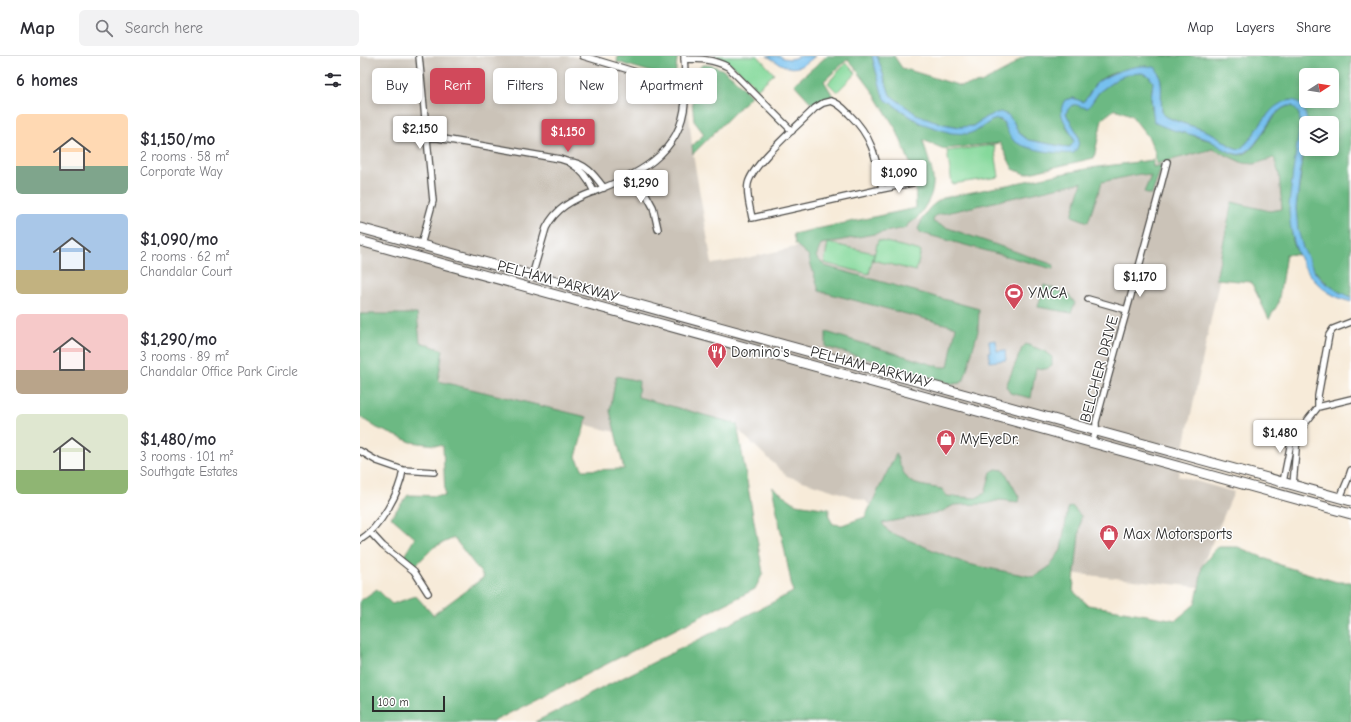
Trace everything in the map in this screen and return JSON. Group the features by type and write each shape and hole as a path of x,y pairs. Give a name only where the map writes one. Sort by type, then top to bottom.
{"main road":[{"name":"PELHAM PARKWAY","path":"360,228 1351,501"},
{"name":"PELHAM PARKWAY","path":"360,241 1351,514"},
{"path":"408,254 417,244"},
{"path":"529,287 532,276"},
{"path":"559,296 562,284"},
{"path":"678,328 681,317"},
{"path":"742,346 746,334"},
{"path":"812,366 815,354"},
{"path":"967,395 967,408"},
{"path":"1065,435 1069,424"},
{"path":"1130,453 1134,441"},
{"path":"1165,463 1168,450"},
{"path":"1290,496 1293,485"}],"street":[{"path":"417,244 433,201 419,56"},
{"path":"583,56 626,69"},
{"path":"685,68 684,58 706,59 728,67 792,131"},
{"path":"882,189 875,156 868,138 857,122 838,104 831,101 819,105 764,158 751,176 748,184 752,218 912,183"},
{"path":"532,276 546,228 560,208 569,202 635,174 647,167 659,157 672,141 680,125 685,104"},
{"path":"428,138 438,138 576,162 586,167 604,188"},
{"path":"569,162 589,181 594,192"},
{"name":"BELCHER DRIVE","path":"1092,443 1114,352 1127,310 1167,162"},
{"path":"635,174 652,207 658,229"},
{"path":"1088,299 1127,310"},
{"path":"1293,485 1297,438 1298,434 1318,407 1318,396 1329,335 1333,329 1351,322"},
{"path":"1318,407 1351,399"},
{"path":"1283,482 1291,442 1297,438"},
{"path":"360,451 377,461 403,470 434,472"},
{"path":"360,540 370,532 381,518 398,490 403,470"},
{"path":"1340,498 1351,470"},
{"path":"370,532 383,546 414,571 428,593"}],"shaded area":[{"path":"360,56 572,56 616,68 565,68 565,104 618,104 618,69 626,71 626,104 688,104 693,154 712,264 738,260 917,220 932,213 1167,162 1223,144 1300,169 1291,220 1235,205 1178,476 1234,492 1202,566 1199,587 1059,572 1034,577 967,564 889,532 866,501 787,476 736,428 629,401 615,432 439,388 441,352 360,320"}],"green space":[{"path":"618,56 679,56 677,59 676,68 637,68 617,62"},
{"path":"714,56 758,56 774,74 757,89 738,70 727,62"},
{"path":"827,56 872,56 882,93 886,100 920,123 978,130 991,121 997,119 1005,125 1012,139 1074,153 1077,133 1070,123 1066,113 1069,107 1075,104 1084,107 1093,101 1099,92 1118,78 1130,74 1142,73 1149,76 1153,82 1151,98 1152,110 1191,134 1211,141 1228,151 1239,155 1246,153 1253,147 1278,112 1285,107 1293,106 1299,116 1291,225 1293,241 1298,255 1286,254 1278,304 1269,319 1251,282 1216,279 1232,202 1270,211 1282,209 1279,174 1274,158 1254,164 1243,163 1213,149 1156,164 1155,152 1149,138 1131,115 1115,109 1102,119 1094,158 1025,174 1013,169 1000,143 944,149 923,140 931,167 933,182 929,199 918,217 909,223 906,228 821,244 816,257 825,266 979,309 978,331 964,380 960,383 953,384 826,347 826,332 940,367 948,367 956,327 819,291 808,255 795,244 793,234 916,208 915,175 896,129 871,89 848,59 824,81 833,96 824,99 814,106 794,84"},
{"path":"877,56 894,56 902,68 961,86 981,83 1008,69 1021,58 1028,56 1242,56 1242,58 1244,56 1351,56 1351,297 1329,285 1320,277 1306,257 1301,245 1296,221 1297,201 1303,156 1339,156 1339,116 1305,116 1303,108 1339,108 1339,68 1299,68 1299,105 1291,100 1274,108 1247,143 1240,149 1233,147 1207,131 1175,121 1163,115 1161,105 1160,75 1146,66 1125,70 1105,77 1094,86 1088,97 1083,102 1073,98 1065,100 1066,126 1072,135 1074,142 1070,147 1028,140 1019,133 1013,121 986,117 973,126 960,127 943,124 916,114 890,95"},
{"path":"846,63 856,73 837,92 828,83"},
{"path":"702,65 710,65 724,70 730,74 751,96 693,154 692,146 704,134 694,121 692,104 717,104 717,68 700,68"},
{"path":"994,145 999,177 952,184 947,151"},
{"path":"1153,160 1153,167 1162,165 1152,194 1147,194 1144,192 1151,176 1140,174 1102,182 1088,222 1072,216 1082,182 937,215 934,217 933,222 1054,265 1053,269 921,233 918,229 928,210 943,198 1090,168"},
{"path":"878,240 921,251 916,271 873,260"},
{"path":"828,243 874,253 869,274 824,263"},
{"path":"1044,285 1068,294 1075,303 1071,313 1038,307"},
{"path":"360,314 417,314 420,342 443,350 438,381 587,417 576,457 583,470 624,469 610,411 616,376 639,381 638,397 737,424 763,573 755,589 492,722 360,722 360,601 377,589 392,604 416,596 433,615 484,577 454,538 434,547 415,566 404,556 415,538 391,517 408,495 445,496 443,446 411,442 377,428 360,417"},
{"path":"1026,344 1044,351 1052,357 1052,366 1046,369 1036,368 1031,398 1010,393 1006,386 1022,348"},
{"path":"896,454 904,473 911,482 923,486 942,489 947,496 976,498 985,493 991,472 996,469 1004,470 1019,497 1018,502 1000,500 985,504 954,505 941,512 882,523 889,532 967,564 1034,577 1049,567 1061,550 1068,508 1072,506 1081,516 1073,591 1088,605 1176,620 1195,604 1202,566 1217,547 1238,547 1283,566 1337,582 1351,582 1351,722 535,722 793,592 772,487 796,504 829,509 829,517 833,524 842,525 865,517"}],"water":[{"path":"767,56 780,56 790,59 801,56 815,56 802,65 791,68"},
{"path":"872,56 877,56 890,95 916,114 943,124 960,127 973,126 986,117 1000,112 1008,115 1019,133 1028,140 1066,147 1070,147 1074,142 1062,117 1061,111 1065,100 1073,98 1083,102 1088,97 1094,86 1104,78 1126,69 1140,66 1156,68 1159,74 1161,80 1161,103 1163,115 1175,121 1213,134 1236,148 1240,149 1245,145 1266,117 1281,103 1290,101 1299,102 1299,108 1303,108 1306,116 1299,116 1293,106 1285,107 1272,118 1249,150 1242,154 1234,154 1209,140 1167,128 1154,122 1151,98 1153,82 1149,76 1142,73 1130,74 1118,78 1099,92 1088,108 1076,105 1071,106 1066,113 1077,133 1079,142 1074,153 1068,153 1033,149 1018,143 1011,138 1002,120 997,119 991,121 978,130 968,134 951,133 920,123 886,100 882,93"},
{"path":"1299,130 1299,156 1303,156 1296,208 1298,230 1303,248 1315,272 1323,281 1339,292 1351,297 1351,302 1336,297 1323,289 1313,279 1298,254 1293,240 1290,225 1289,205"},
{"path":"996,340 997,351 1005,350 1006,360 990,362 988,352 990,352 989,341"}],"place":[{"name":"YMCA","path":"1014,310"},
{"name":"Domino's","path":"717,369"},
{"name":"MyEyeDr.","path":"946,456"},
{"name":"Max Motorsports","path":"1109,551"}]}
